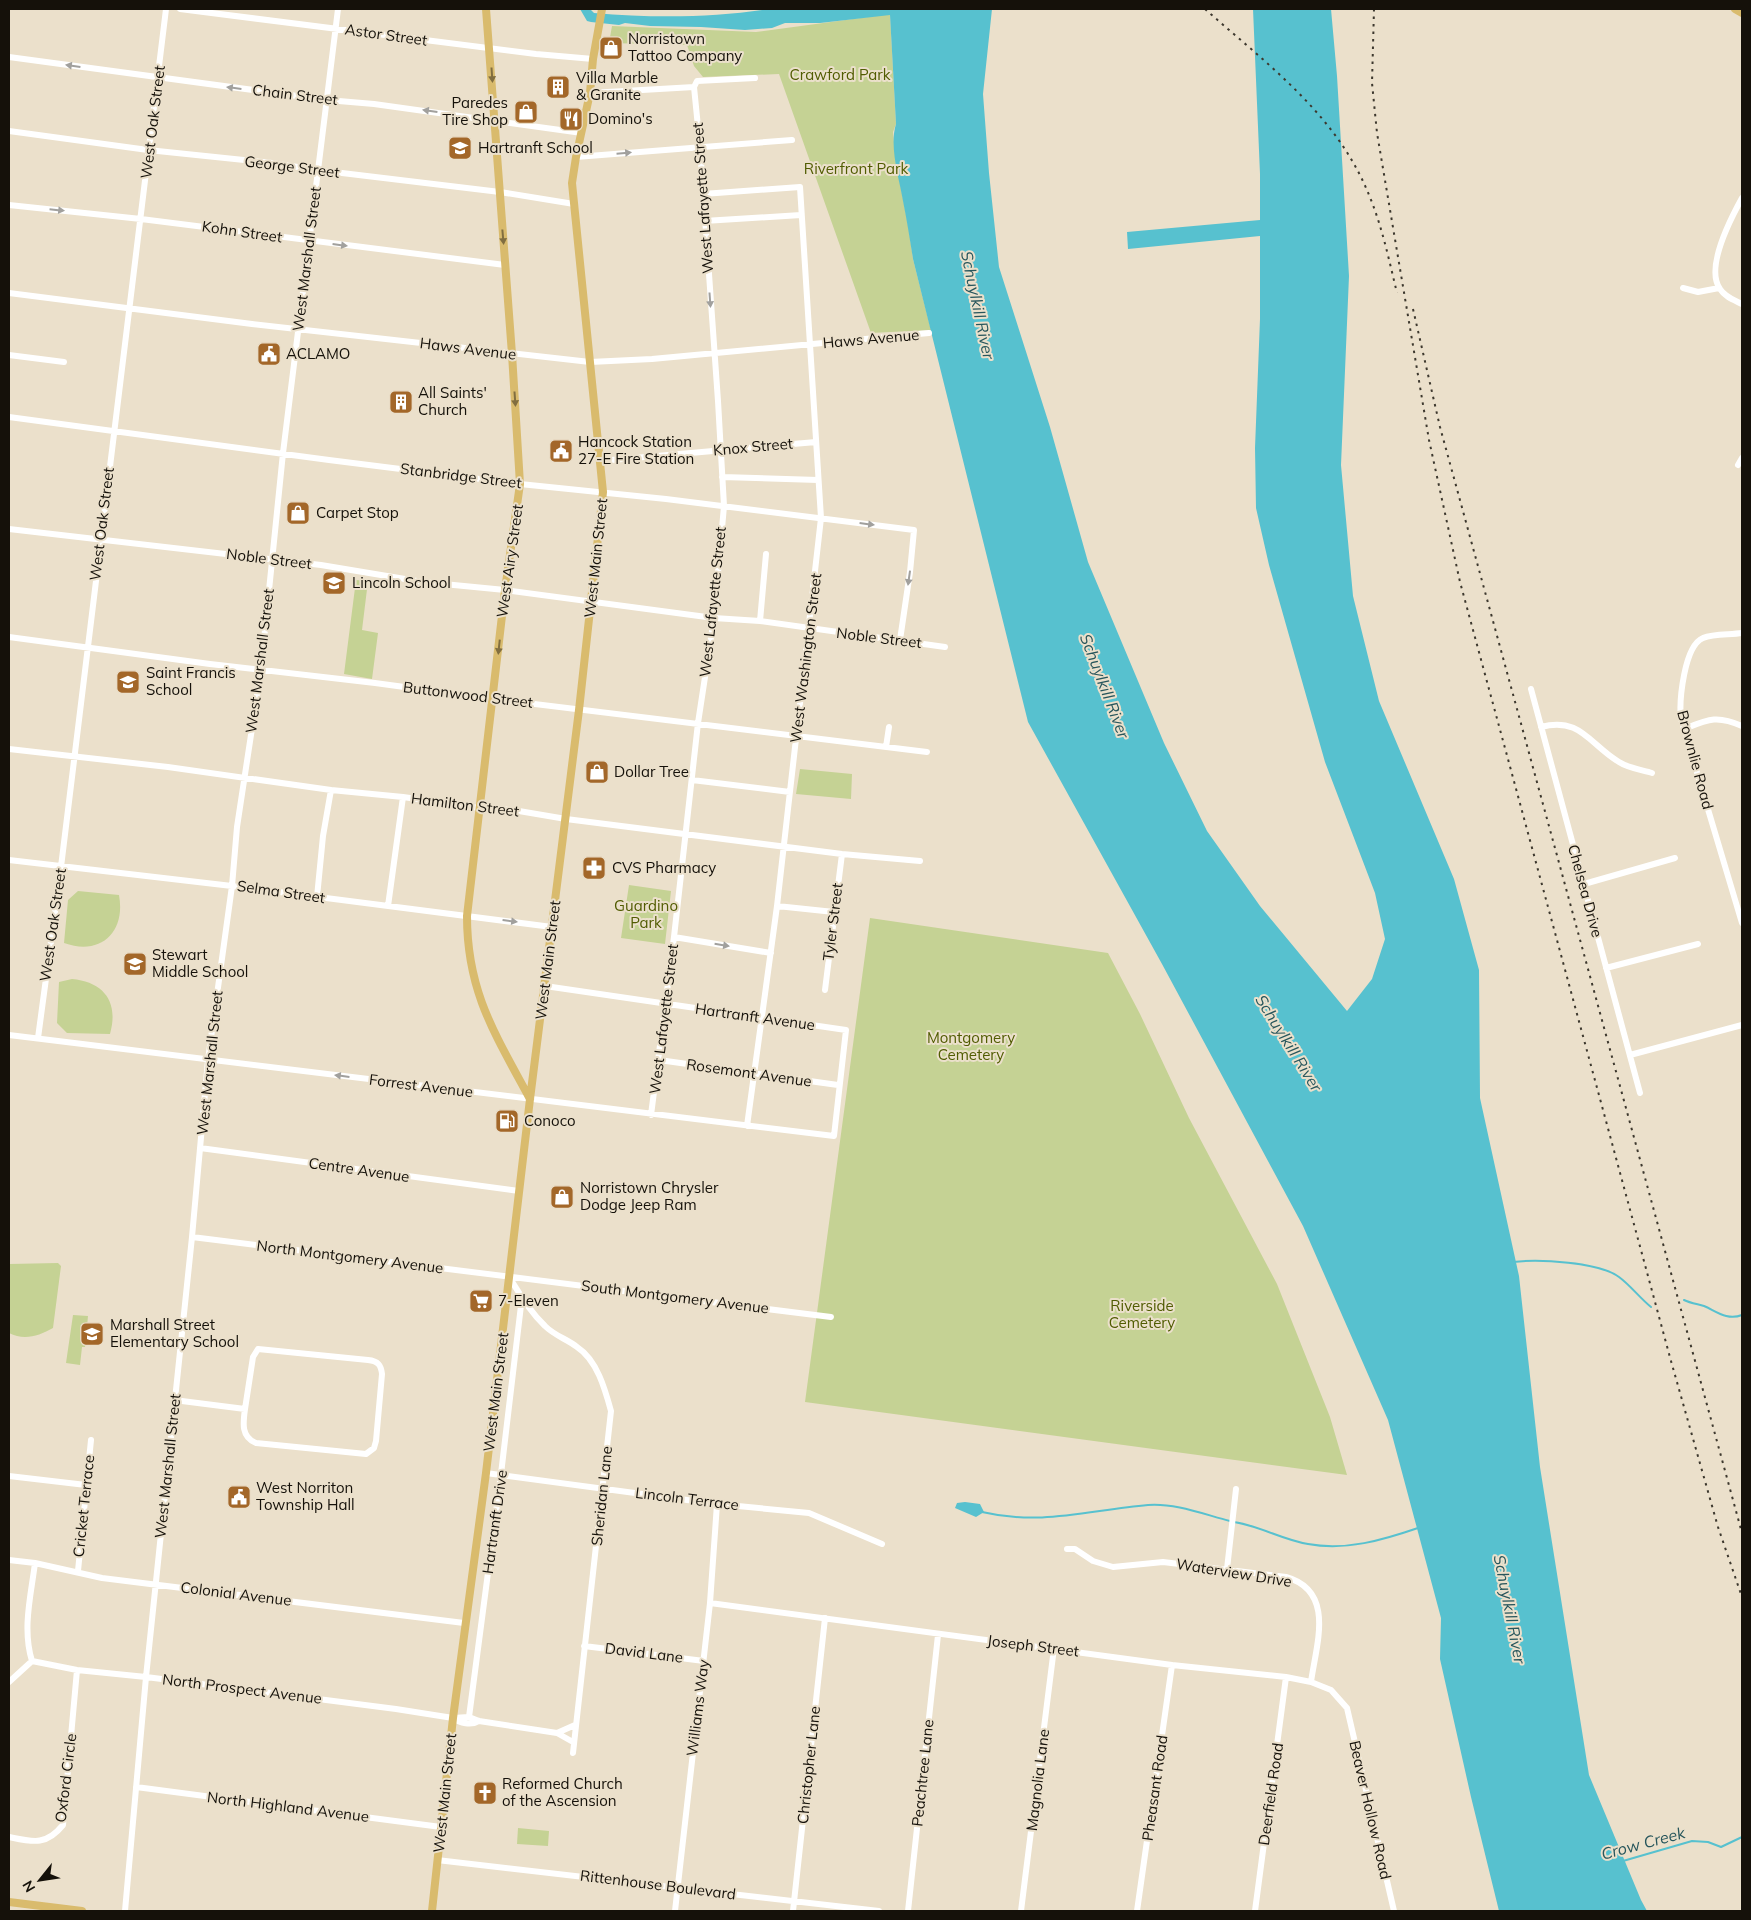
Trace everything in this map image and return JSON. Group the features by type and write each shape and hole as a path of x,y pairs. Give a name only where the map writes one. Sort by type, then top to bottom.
{"main road":[{"name":"West Airy Street","path":"486,9 496,120 520,484 486,742 467,916 467,944 476,988 492,1028 530,1099"},
{"name":"West Main Street","path":"432,1911 452,1718 486,1473 518,1191 592,601 603,492 572,183 590,93 593,59 602,9"},
{"path":"1736,9 1742,13"},
{"path":"9,1902 82,1911"}],"street":[{"name":"West Oak Street","path":"38,1038 61,867 166,9"},
{"name":"Astor Street","path":"180,9 593,59"},
{"name":"West Marshall Street","path":"124,1911 208,1060 232,886 237,827 261,669 283,453 338,9"},
{"name":"Chain Street","path":"9,57 327,100 374,104 496,120 582,133"},
{"path":"590,93 694,87 697,81 755,78"},
{"name":"West Lafayette Street","path":"651,1115 674,938 698,723 714,618 724,506 700,147 694,87"},
{"name":"George Street","path":"9,131 148,150 272,163 500,192 574,204"},
{"path":"576,157 792,140"},
{"name":"West Washington Street","path":"703,194 800,187 821,518 777,906 761,1018 756,1074 747,1126"},
{"path":"1742,198 1722,241 1717,267 1719,288 1724,294 1742,304"},
{"name":"Kohn Street","path":"9,206 141,219 505,265"},
{"path":"704,221 801,215"},
{"path":"1683,288 1698,292 1719,288"},
{"name":"Haws Avenue","path":"9,293 298,329 590,362 810,346 854,339 929,333"},
{"path":"9,356 64,362"},
{"name":"Stanbridge Street","path":"9,418 520,484 724,506 914,530 900,640"},
{"name":"Knox Street","path":"600,460 816,442"},
{"path":"1738,466 1742,458"},
{"path":"722,477 818,480"},
{"name":"Noble Street","path":"9,528 321,565 423,582 505,590 714,618 760,621 946,646"},
{"path":"760,621 766,554"},
{"name":"Brownlie Road","path":"1742,633 1704,637 1698,641 1692,650 1681,693 1680,709 1684,729 1734,890 1742,923"},
{"name":"Buttonwood Street","path":"9,637 210,664 927,752"},
{"name":"Chelsea Drive","path":"1531,689 1640,1093"},
{"path":"1684,729 1715,718 1742,726"},
{"path":"1541,727 1568,725 1587,736 1622,764 1652,773"},
{"path":"886,747 889,727"},
{"name":"Hamilton Street","path":"9,749 245,777 331,790 403,797 479,808 513,810 566,819 842,854 920,861"},
{"path":"692,780 790,792"},
{"path":"317,898 323,836 331,790"},
{"path":"388,906 403,797"},
{"name":"Tyler Street","path":"825,990 842,854"},
{"path":"1584,884 1675,858"},
{"name":"Selma Street","path":"9,860 232,886 552,927"},
{"path":"1734,890 1742,887"},
{"path":"777,906 834,912"},
{"path":"674,938 771,953"},
{"path":"1606,968 1698,944"},
{"name":"Hartranft Avenue","path":"545,986 846,1030 838,1085"},
{"path":"1630,1054 1742,1024"},
{"name":"Forrest Avenue","path":"9,1035 834,1136 838,1085"},
{"name":"Rosemont Avenue","path":"659,1060 838,1085"},
{"name":"Centre Avenue","path":"200,1148 518,1191"},
{"name":"North Montgomery Avenue","path":"192,1237 509,1277"},
{"name":"Sheridan Lane","path":"509,1277 535,1316 545,1327 577,1347 588,1357 602,1382 611,1411 573,1753"},
{"name":"South Montgomery Avenue","path":"509,1277 831,1317"},
{"name":"Hartranft Drive","path":"469,1717 522,1297"},
{"path":"258,1349 368,1360 374,1361 381,1368 376,1441 374,1448 366,1454 250,1441 244,1431 245,1409 253,1357 258,1349"},
{"path":"174,1400 245,1409"},
{"name":"Cricket Terrace","path":"78,1571 91,1440"},
{"name":"Lincoln Terrace","path":"486,1473 717,1504 809,1513 882,1544"},
{"path":"9,1476 86,1485"},
{"path":"1227,1570 1236,1489"},
{"name":"Williams Way","path":"675,1911 710,1603 717,1504"},
{"name":"Waterview Drive","path":"1068,1549 1075,1548 1094,1561 1113,1567 1163,1562 1286,1577 1298,1582 1310,1592 1317,1604 1320,1616 1311,1682"},
{"name":"Colonial Avenue","path":"9,1560 78,1571 102,1578 464,1623"},
{"path":"9,1682 32,1661 27,1645 28,1617 35,1563"},
{"name":"Joseph Street","path":"710,1603 938,1635 1054,1648 1172,1665 1286,1677 1311,1682 1331,1690 1346,1708"},
{"name":"Christopher Lane","path":"793,1911 825,1618"},
{"name":"Peachtree Lane","path":"908,1911 938,1635"},
{"name":"David Lane","path":"584,1646 704,1660"},
{"name":"Magnolia Lane","path":"1022,1911 1054,1648"},
{"name":"North Prospect Avenue","path":"32,1661 77,1670 396,1709 452,1718"},
{"name":"Pheasant Road","path":"1137,1911 1172,1665"},
{"name":"Oxford Circle","path":"9,1838 28,1841 44,1840 54,1836 63,1825 77,1670"},
{"name":"Deerfield Road","path":"1255,1911 1286,1677"},
{"name":"Beaver Hollow Road","path":"1346,1708 1394,1911"},
{"path":"452,1718 469,1717 479,1721 556,1733 573,1742"},
{"path":"452,1718 470,1724 479,1721"},
{"path":"556,1733 575,1725"},
{"name":"North Highland Avenue","path":"136,1787 441,1826"},
{"name":"Rittenhouse Boulevard","path":"437,1860 879,1911"}],"green space":[{"path":"890,14 896,124 893,132 896,162 913,259 931,330 871,333 779,74 703,77 694,66 687,45 609,43 612,26 756,32"},
{"path":"356,580 368,581 362,630 378,633 372,679 344,674"},
{"path":"800,769 852,774 851,799 796,794"},
{"name":"Guardino Park","path":"629,885 671,891 665,944 621,938"},
{"path":"78,891 119,895 120,909 114,930 108,938 99,944 77,946 64,943 68,900"},
{"name":"Riverside Cemetery","path":"870,918 1108,953 1140,1014 1189,1118 1277,1284 1330,1417 1347,1475 805,1402"},
{"path":"72,979 93,984 106,996 112,1012 110,1034 67,1033 57,1023 59,982"},
{"path":"58,1263 61,1266 53,1328 26,1337 9,1333 9,1264"},
{"path":"73,1315 88,1316 85,1347 82,1347 80,1365 66,1363"},
{"path":"518,1828 549,1831 548,1846 517,1844"}],"water":[{"name":"Schuylkill River","path":"580,9 590,9 594,13 638,16 704,16 769,9 992,9 983,94 999,267 1050,427 1088,562 1164,743 1207,831 1260,906 1347,1011 1372,979 1385,939 1375,893 1325,762 1269,565 1256,508 1255,448 1260,319 1260,236 1128,249 1127,232 1260,220 1260,174 1253,9 1331,9 1349,276 1341,465 1353,596 1379,701 1454,879 1479,970 1480,1098 1519,1276 1540,1467 1589,1775 1647,1911 1499,1911 1440,1659 1441,1618 1388,1420 1303,1226 1162,964 1028,722 913,259 894,152 896,124 890,15 820,23 785,23 772,28 745,30 650,26 625,23 619,25 591,22 587,21"},
{"path":"957,1503 980,1504 984,1512 976,1517 955,1508"}],"waterway":[{"path":"1513,1262 1553,1261 1598,1268 1619,1277 1651,1307"},
{"path":"1684,1300 1727,1316 1737,1317 1742,1315"},
{"path":"982,1512 1025,1518 1065,1516 1126,1507 1158,1505 1189,1510 1230,1521"},
{"path":"1234,1522 1299,1542 1322,1546 1364,1543 1418,1528"},
{"name":"Crow Creek","path":"1623,1861 1692,1841 1708,1842 1721,1847 1742,1837"}],"railway":[{"path":"1205,9 1276,71 1319,115 1339,140 1355,166 1374,207 1397,293"},
{"path":"1374,9 1372,83 1377,133 1429,440 1460,582 1671,1361 1718,1527 1742,1597"},
{"path":"1413,309 1440,427 1742,1533"}],"place":[{"name":"Norristown Tattoo Company","path":"611,48"},
{"name":"Villa Marble & Granite","path":"558,87"},
{"name":"Paredes Tire Shop","path":"526,112"},
{"name":"Domino's","path":"571,119"},
{"name":"Hartranft School","path":"460,148"},
{"name":"ACLAMO","path":"269,354"},
{"name":"All Saints' Church","path":"401,402"},
{"name":"Hancock Station 27-E Fire Station","path":"561,451"},
{"name":"Carpet Stop","path":"298,513"},
{"name":"Lincoln School","path":"334,583"},
{"name":"Saint Francis School","path":"128,682"},
{"name":"Dollar Tree","path":"597,772"},
{"name":"CVS Pharmacy","path":"594,868"},
{"name":"Stewart Middle School","path":"135,964"},
{"name":"Conoco","path":"507,1121"},
{"name":"Norristown Chrysler Dodge Jeep Ram","path":"562,1197"},
{"name":"7-Eleven","path":"481,1301"},
{"name":"Marshall Street Elementary School","path":"92,1334"},
{"name":"West Norriton Township Hall","path":"239,1497"},
{"name":"Reformed Church of the Ascension","path":"485,1793"}],"park label":[{"name":"Crawford Park","path":"840,75"},
{"name":"Riverfront Park","path":"856,169"},
{"name":"Montgomery Cemetery","path":"971,1046"}]}
